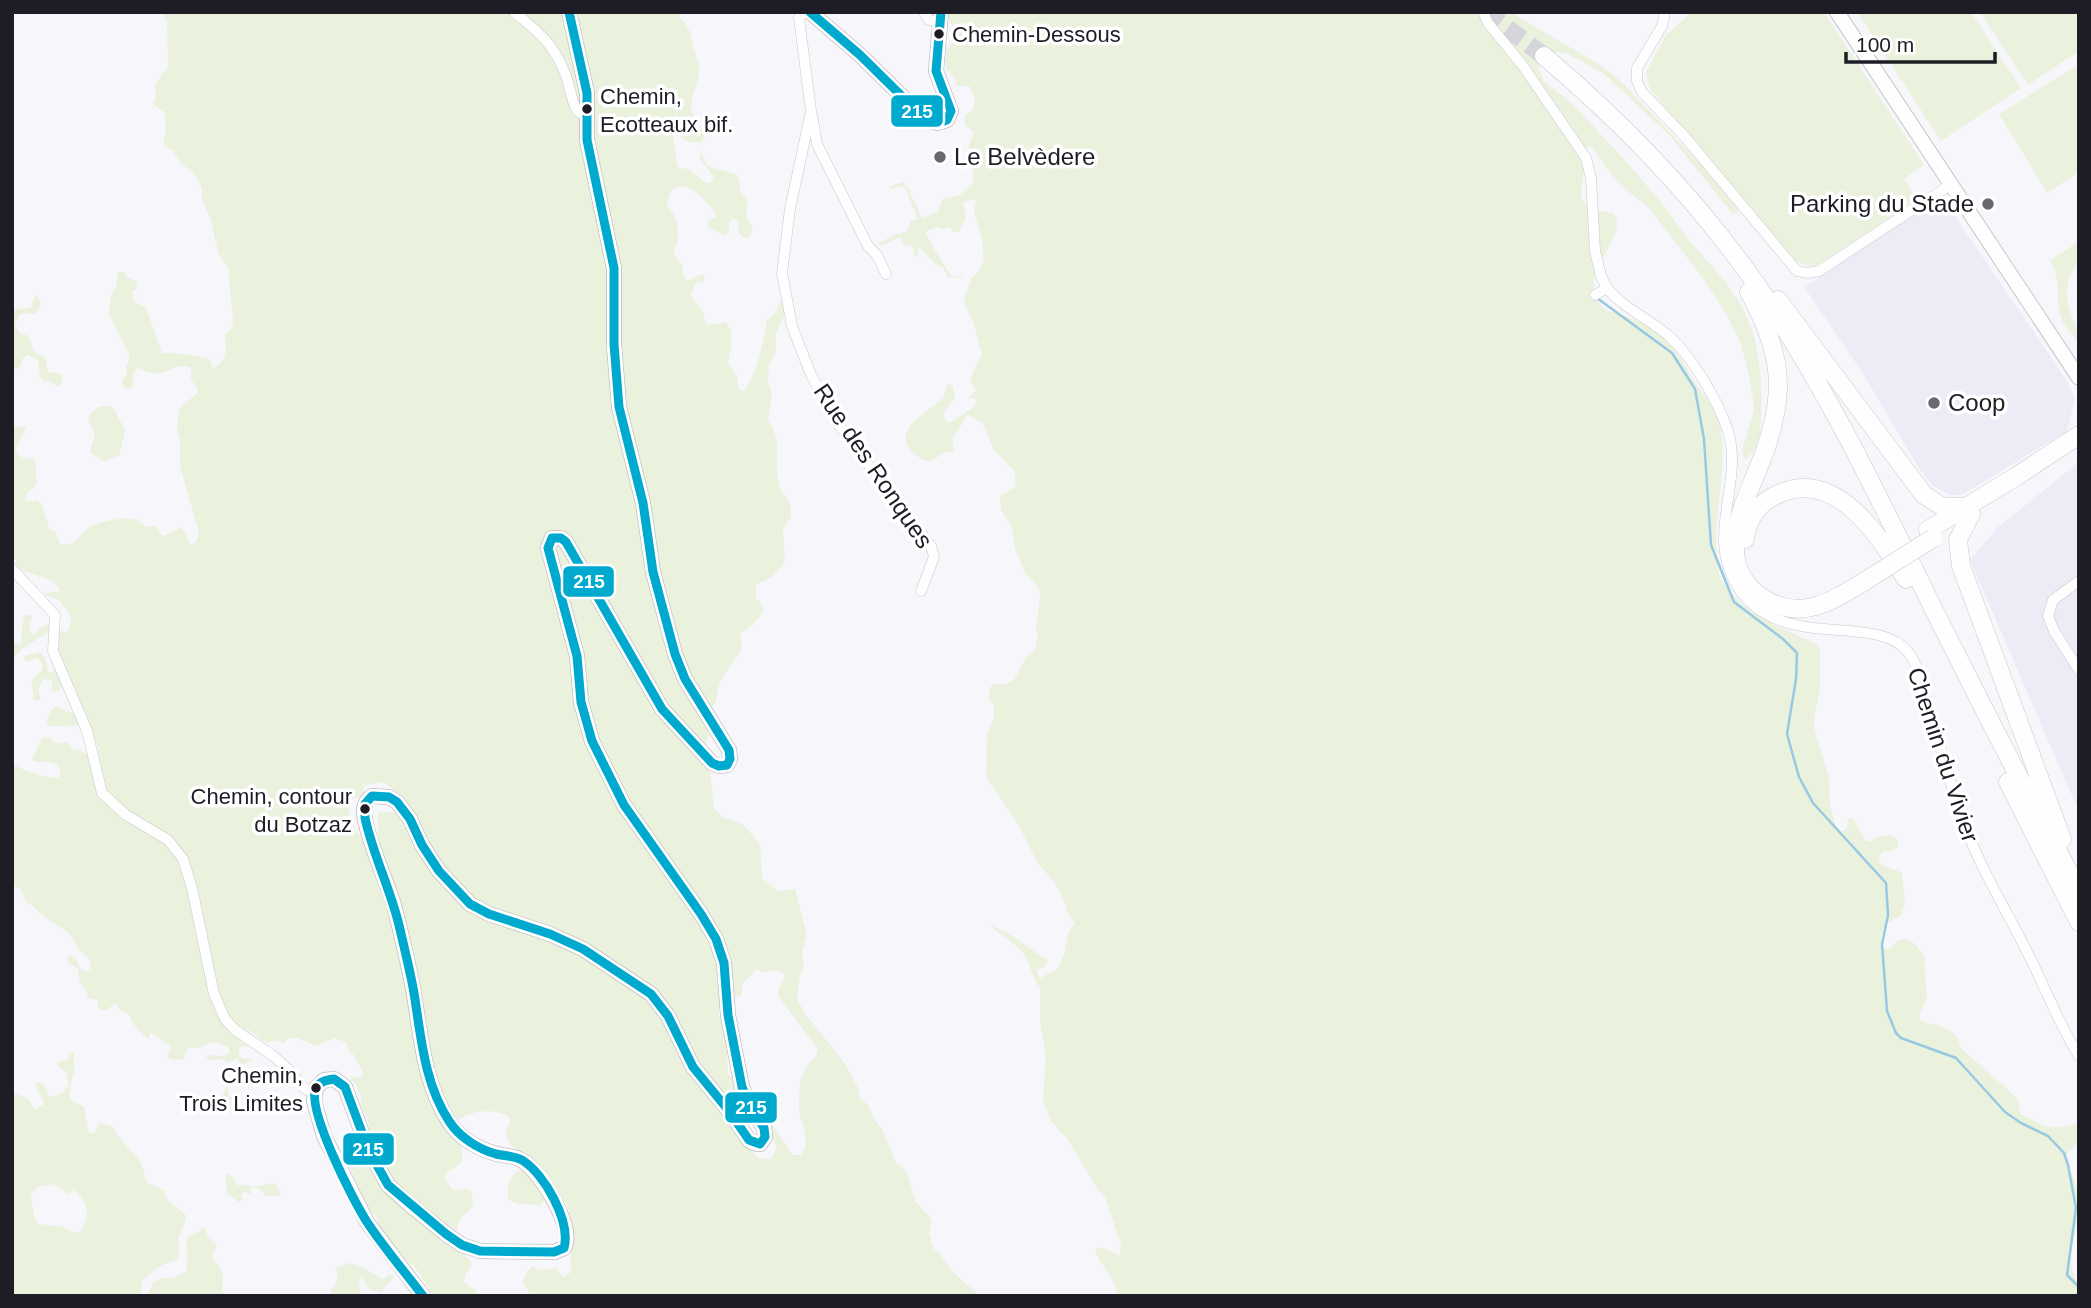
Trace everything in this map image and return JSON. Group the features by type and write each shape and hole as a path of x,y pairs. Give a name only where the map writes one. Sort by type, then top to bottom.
{"highway":[{"path":"1544,56 1626,131 1671,177 1787,311 1924,495 1943,507 1969,511"},
{"path":"1716,231 1755,283 1829,401 1856,451 2079,922"},
{"path":"1716,231 1764,323 1777,371 1773,424 1737,523 1735,545 1739,569 1747,583 1766,600 1799,609 1827,604 1862,577 1931,534 2079,450"},
{"path":"1799,354 1906,579 2079,891"},
{"path":"2079,435 1969,511 1958,540 1961,566 2053,815 2079,876"},
{"path":"1862,577 1815,597 1796,599 1775,593 1761,583 1748,562 1745,545 1750,519 1760,506 1781,493 1805,490 1830,495 1866,520 1906,579"}],"street":[{"path":"514,12 550,43 565,73 576,109 587,114"},
{"path":"423,1296 407,1272 386,1250 359,1209 324,1136 315,1108 314,1094 319,1083 324,1080 334,1079 345,1087 379,1172 397,1194 456,1242 471,1249 488,1251 554,1252 564,1248 567,1233 562,1216 527,1164 514,1157 482,1149 464,1138 450,1123 435,1093 423,1052 397,920 364,814 369,798 383,795 397,802 405,810 422,845 439,870 470,904 489,915 583,948 651,994 668,1016 693,1067 748,1140 760,1144 765,1137 764,1128 742,1087 728,1015 724,963 716,939 624,805 592,741 581,702 577,656 548,548 552,538 561,538 566,542 662,709 712,763 718,766 727,765 729,750 690,688 678,662 651,565 641,493 620,413 614,345 614,268 587,140 587,93 569,12"},
{"name":"Rue des Ronques","path":"804,12 799,18 811,111 790,209 782,273 792,326 811,375 837,423 931,545 934,557 921,591"},
{"path":"810,12 860,55 921,115 937,123 947,120 951,111 936,71 940,17 929,20 924,12"},
{"path":"1483,12 1488,23 1515,56 1586,158 1591,178 1595,251 1607,288 1595,295"},
{"path":"1665,12 1662,26 1637,68 1640,88 1685,137 1797,271 1819,271 1951,185"},
{"path":"1837,12 2075,373 2079,388"},
{"path":"811,111 817,144 868,246 877,255 886,274"},
{"name":"Chemin du Vivier","path":"1607,288 1613,296 1676,343 1702,379 1724,419 1732,464 1724,520 1724,553 1730,573 1741,592 1760,609 1783,621 1815,630 1879,635 1897,642 1911,657 1974,849 2032,961 2064,1032 2079,1056"},
{"path":"12,569 55,615 53,651 87,731 102,793 138,823 168,840 183,859 215,994 225,1018 235,1030 272,1055 304,1088 314,1094"},
{"path":"2079,581 2053,600 2048,616 2054,631 2079,670"}],"shaded area":[{"path":"1928,205 1948,206 2067,381 2075,399 2067,431 1962,495 1950,495 1932,485 1919,468 1862,372 1804,287"},
{"path":"2079,462 2079,812 1970,560 1997,528"}],"green space":[{"path":"162,12 679,12 680,18 689,29 699,65 691,108 696,125 705,135 701,142 697,143 689,142 678,135 673,136 677,164 679,168 689,169 706,183 710,183 714,178 699,158 701,151 707,166 736,174 740,192 748,201 746,212 752,229 749,237 743,238 739,233 737,220 729,222 729,233 725,235 708,227 708,221 717,216 712,209 698,194 682,186 675,188 670,194 667,206 675,216 678,228 673,253 682,265 686,279 702,274 705,277 703,282 695,283 691,296 703,311 706,324 725,322 731,329 728,363 737,377 739,389 743,391 752,377 767,320 775,314 780,301 784,305 785,315 776,333 776,352 769,364 768,381 772,394 768,420 777,442 779,483 791,508 791,517 783,529 785,562 772,577 756,585 756,597 764,608 754,623 740,634 742,648 719,683 716,702 702,719 709,734 705,746 714,808 722,817 743,824 760,844 762,878 777,891 795,889 807,935 802,953 804,967 800,975 797,999 804,1012 846,1065 860,1098 868,1105 883,1131 896,1163 907,1172 915,1201 932,1220 929,1233 934,1249 952,1271 980,1296 531,1296 522,1281 533,1266 538,1270 556,1268 564,1277 571,1272 571,1217 568,1207 552,1185 541,1205 517,1204 508,1199 510,1180 516,1173 524,1170 524,1156 511,1145 505,1133 511,1119 491,1111 467,1115 452,1125 448,1132 460,1144 462,1160 445,1174 445,1179 453,1190 467,1189 471,1192 473,1203 459,1221 456,1233 459,1250 471,1262 464,1282 475,1290 478,1296 434,1296 414,1266 398,1253 385,1237 375,1215 364,1204 353,1172 342,1158 345,1150 355,1146 364,1148 372,1140 367,1117 361,1107 361,1097 350,1078 361,1078 363,1072 349,1051 347,1043 335,1038 315,1046 298,1038 288,1038 284,1043 276,1040 268,1043 250,1031 241,1029 253,1046 239,1047 239,1057 253,1060 242,1066 231,1079 228,1090 229,1096 236,1102 235,1109 225,1109 222,1096 239,1062 237,1059 227,1063 222,1059 209,1060 206,1057 223,1056 229,1053 229,1048 214,1042 197,1048 188,1047 184,1059 172,1060 167,1057 171,1046 154,1034 149,1033 150,1040 146,1037 128,1014 120,1011 117,1004 113,1004 108,1010 99,1010 97,1000 88,998 86,989 80,983 78,969 68,962 67,957 75,957 80,969 87,972 91,968 89,958 80,951 68,933 26,902 20,888 13,886 12,755 14,765 19,768 58,778 59,765 35,762 32,759 42,738 49,737 56,743 68,742 74,750 85,754 97,752 99,749 89,726 48,726 46,723 55,706 75,714 63,681 61,689 54,692 51,691 52,680 43,679 38,689 41,700 33,699 32,680 42,671 43,663 36,658 28,662 24,656 40,652 45,657 48,672 58,668 53,635 47,633 12,659 12,642 19,645 23,641 21,635 24,616 31,614 29,625 34,635 48,624 65,633 70,628 71,616 60,601 44,595 60,591 57,585 14,566 12,426 26,427 17,452 25,458 35,459 37,484 25,499 28,502 36,500 42,504 49,528 55,531 60,544 73,543 92,526 120,519 133,519 147,527 156,526 164,536 181,527 191,544 196,542 199,533 180,466 180,440 177,429 179,409 197,393 197,387 191,380 191,368 180,366 155,373 138,368 133,374 133,387 125,389 121,382 127,374 126,367 130,357 109,314 111,294 116,288 118,272 124,272 127,277 136,281 137,288 132,292 134,301 146,308 162,353 210,359 213,368 224,359 225,335 232,327 233,320 228,267 219,255 210,218 202,199 202,188 194,174 165,146 165,113 153,104 156,97 155,84 168,67 167,21","holes":["383,782 400,794 404,803 398,813 378,814 378,842 364,842 350,818 350,800 363,796 364,785","756,969 764,972 776,970 784,974 778,996 818,1049 804,1072 800,1087 800,1113 806,1143 801,1155 793,1155 769,1120 767,1122 777,1148 771,1159 758,1158 736,1134 731,1122 746,1116 739,1104 740,1090 735,1091 734,1080 728,1073 726,1024 718,1014 725,991 734,992 735,997 741,996 743,984"]},
{"path":"945,12 1481,12 1481,23 1484,27 1492,23 1493,12 1510,12 1602,66 1623,83 1724,189 1736,205 1738,213 1732,213 1670,136 1604,74 1566,53 1545,51 1539,57 1541,74 1548,85 1573,105 1649,188 1731,289 1747,317 1760,369 1761,422 1756,448 1744,458 1742,451 1754,410 1753,400 1741,344 1725,312 1650,209 1610,173 1593,148 1587,146 1582,199 1593,208 1614,213 1617,223 1615,235 1596,272 1596,298 1606,310 1649,327 1668,342 1719,421 1723,454 1716,537 1720,577 1752,612 1820,648 1820,688 1814,720 1815,732 1829,777 1830,805 1837,830 1841,832 1847,828 1848,819 1853,818 1865,840 1870,842 1887,835 1898,840 1898,846 1893,850 1883,851 1879,856 1884,866 1902,873 1905,903 1900,917 1884,927 1881,946 1887,950 1897,941 1906,939 1914,943 1924,955 1927,998 1919,1017 1922,1022 1941,1026 1956,1035 1962,1049 2017,1098 2021,1114 2049,1127 2079,1123 2079,1140 2067,1154 2068,1166 2079,1195 2071,1260 2079,1296 1117,1296 1113,1281 1095,1250 1102,1248 1120,1255 1121,1246 1105,1197 1068,1140 1050,1120 1043,1100 1046,1057 1040,1022 1040,987 1021,951 990,925 1008,933 1048,961 1045,966 1036,970 1040,978 1057,969 1064,955 1068,933 1075,923 1067,912 1054,882 1037,862 1019,826 986,776 987,733 994,717 994,706 989,699 990,687 1014,680 1025,659 1035,650 1038,637 1038,586 1025,573 1015,549 1012,527 1001,510 1000,497 1016,486 1015,472 994,450 983,423 968,415 952,439 952,452 942,453 933,461 924,460 907,444 909,429 944,397 946,385 953,386 955,398 943,414 946,421 952,422 976,403 975,398 968,398 976,390 970,379 982,354 964,300 971,279 984,260 974,211 976,201 974,199 963,202 966,218 959,232 953,232 950,227 936,227 926,232 950,274 962,278 947,277 943,267 935,264 920,248 918,257 915,257 913,246 903,245 900,237 880,246 878,244 895,234 907,232 911,221 918,219 905,188 900,186 891,189 891,186 903,182 922,218 938,212 942,199 960,195 974,181 969,145 974,133 965,125 965,115 974,108 975,99 969,86 956,86 955,78 946,69 946,51 957,34"},
{"path":"1692,12 1824,12 1924,165 1904,179 1917,200 1814,267 1793,261 1650,89 1646,72 1666,35"},
{"path":"1862,12 1971,12 2021,88 1941,141 1859,15"},
{"path":"1980,12 2079,12 2079,51 2028,85"},
{"path":"2079,64 2079,172 2047,193 1999,114"},
{"path":"2079,241 2079,258 2069,278 2067,294 2079,342 2062,320 2055,271 2050,261"},
{"path":"35,295 40,300 41,307 35,314 23,313 18,316 15,325 21,335 28,335 35,353 45,357 48,372 61,374 63,378 60,386 50,381 44,382 40,377 38,360 28,355 23,358 20,367 12,370 12,310 31,307"},
{"path":"110,406 125,430 119,456 104,462 90,452 95,434 88,419 96,409"},
{"path":"68,1054 74,1054 71,1100 84,1107 89,1133 95,1133 99,1122 113,1127 141,1163 147,1183 164,1190 168,1201 185,1214 186,1219 179,1237 179,1257 143,1279 140,1296 12,1296 12,1093 28,1098 35,1110 44,1102 35,1085 37,1082 45,1085 51,1097 62,1093 69,1085 66,1072 59,1068 58,1062 69,1059","holes":["52,1184 69,1194 74,1190 87,1210 80,1232 39,1224 34,1216 31,1194 38,1187"]},
{"path":"225,1174 230,1175 237,1185 258,1186 274,1183 281,1193 277,1196 265,1196 260,1189 252,1186 250,1192 256,1198 244,1191 241,1195 243,1200 239,1202 227,1193"},
{"path":"202,1228 206,1229 207,1236 217,1246 212,1256 223,1274 222,1292 230,1296 147,1296 153,1282 161,1278 174,1278 186,1271 187,1237"},
{"path":"347,1263 384,1279 388,1275 395,1276 381,1292 370,1290 362,1277 359,1281 361,1296 331,1296 338,1272 335,1268"}],"waterway":[{"path":"1597,298 1672,353 1695,389 1704,439 1711,545 1734,602 1797,653 1796,679 1787,734 1799,777 1813,803 1886,883 1888,915 1882,944 1887,1011 1896,1033 1901,1038 1956,1058 2005,1112 2048,1136 2064,1153 2076,1208 2067,1275 2079,1287"}],"tunnel":[{"path":"1486,12 1544,56"}],"transit line":[{"name":"215","path":"423,1296 387,1251 352,1196 318,1115 316,1088 324,1081 334,1079 345,1087 369,1151 388,1185 462,1245 480,1251 554,1252 564,1248 564,1225 547,1187 531,1167 522,1160 489,1152 470,1142 453,1127 434,1091 425,1059 399,925 365,818 365,804 372,796 389,797 397,802 410,819 422,845 439,871 470,904 489,914 550,934 583,949 651,994 668,1016 693,1067 749,1140 760,1144 765,1137 764,1128 742,1087 728,1015 724,963 716,939 624,805 592,741 581,702 577,656 548,548 552,538 561,538 566,542 662,709 712,763 727,765 730,759 729,750 685,679 675,654 653,572 643,503 619,407 614,344 614,268 587,140 587,93 569,12"},
{"name":"215","path":"810,12 860,55 924,118 937,123 947,120 951,111 936,71 941,12"}],"place":[{"name":"Chemin-Dessous","path":"939,34"},
{"name":"Chemin, Ecotteaux bif.","path":"587,109"},
{"name":"Le Belvèdere","path":"940,157"},
{"name":"Parking du Stade","path":"1988,204"},
{"name":"Coop","path":"1934,403"},
{"name":"Chemin, contour du Botzaz","path":"365,809"},
{"name":"Chemin, Trois Limites","path":"316,1088"}]}
